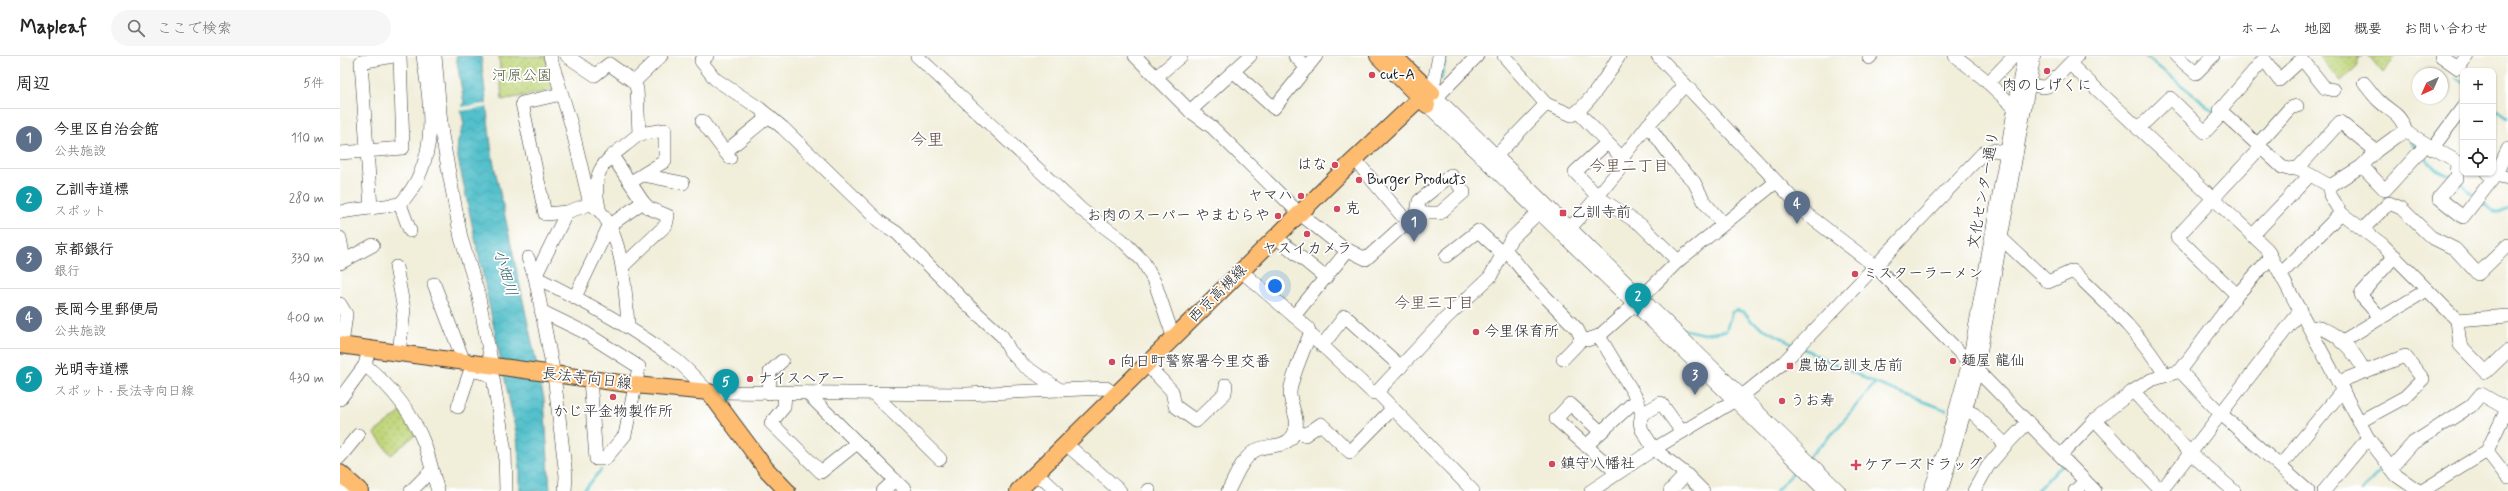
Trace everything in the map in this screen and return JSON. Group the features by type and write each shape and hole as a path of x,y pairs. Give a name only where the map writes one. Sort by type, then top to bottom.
{"main road":[{"path":"1378,56 1429,99"},
{"path":"1394,56 1429,99"},
{"name":"西京高槻線","path":"1069,448 1117,395 1150,368 1174,339 1245,274 1283,243 1303,217 1362,168 1429,99"},
{"name":"西京高槻線","path":"1018,491 1040,476 1303,217 1429,99"},
{"name":"長法寺向日線","path":"341,345 469,365 492,366 635,385 709,392"},
{"path":"709,392 783,490"},
{"name":"西京高槻線","path":"1031,491 1040,476"},
{"path":"344,481 360,491"}],"street":[{"path":"340,153 403,148 400,56"},
{"path":"340,212 400,204 418,179 429,149 430,111 423,56"},
{"path":"435,56 441,126 461,238 478,293 492,366"},
{"path":"550,56 595,206 609,226 623,266 628,327"},
{"path":"567,56 595,75 609,64 634,82 637,89 639,134"},
{"path":"634,82 660,56"},
{"path":"917,56 1083,211 1122,240 1143,261 1155,283 1174,339"},
{"path":"1135,56 1190,110 1212,127 1303,217 1348,250 1366,259 1412,218 1362,168"},
{"path":"1156,77 1181,56"},
{"path":"1190,110 1250,56"},
{"path":"1295,56 1307,68"},
{"path":"1234,72 1274,108 1289,87 1316,56"},
{"path":"1429,99 1440,56"},
{"path":"1429,99 1477,56"},
{"path":"1509,58 1546,104 1572,115 1578,112 1619,56"},
{"path":"1658,56 1808,215 1875,266 1973,366 2025,425 2061,455 2081,485 2095,491"},
{"path":"1955,56 1988,83 2015,108"},
{"path":"2176,56 2196,73 2213,56"},
{"path":"2441,56 2458,68 2467,56"},
{"path":"371,208 361,62 385,57"},
{"path":"1988,83 2023,57"},
{"name":"文化センター通り","path":"1941,491 1966,410 2024,84 2023,57"},
{"path":"700,58 715,79 769,116 880,222 898,233 969,306 1002,336 1010,351 1023,365 1060,390"},
{"path":"2330,186 2298,168 2288,169 2282,167 2220,110 2264,59 2279,80 2302,59 2325,88 2334,90"},
{"path":"2024,84 2042,87 2048,86 2073,60 2138,129 2214,197 2253,235 2271,257 2281,274 2368,438 2391,468 2401,486 2419,491"},
{"path":"2364,83 2379,101 2394,111 2402,121 2406,132 2460,164 2457,177 2439,198 2463,217 2497,176 2508,149"},
{"name":"文化センター通り","path":"1930,491 1973,366 2001,238 2012,154 2015,108 2024,84"},
{"path":"1622,158 1648,125 1684,85"},
{"path":"561,94 522,103 545,214 567,212 595,206"},
{"path":"2138,129 2170,98 2205,132 2223,113"},
{"path":"1429,99 1496,156 1570,228 1638,301"},
{"path":"1429,99 1538,213 1638,301 1738,398 1839,491"},
{"path":"1496,156 1546,104"},
{"path":"2237,295 2177,237 2259,146 2290,108 2297,106"},
{"path":"2362,166 2385,190 2429,147 2460,111"},
{"path":"1570,228 1598,197 1625,163 1578,112"},
{"path":"702,121 728,155 769,116"},
{"path":"2298,168 2340,122 2376,151"},
{"path":"1648,125 1675,162 1694,182 1705,203 1723,224"},
{"path":"595,206 595,188 603,163 613,157 639,134 665,130 665,161 631,182"},
{"path":"2330,186 2362,166 2376,151 2395,137 2406,132"},
{"path":"1607,143 1575,172 1598,197 1640,224 1678,261"},
{"path":"429,149 447,154"},
{"path":"1591,491 1607,487 1617,473 1738,398 1784,362 1983,153 1994,150 2012,154"},
{"path":"613,157 643,202 649,208 668,216 666,225 623,266"},
{"path":"643,175 683,183"},
{"path":"2253,235 2310,175"},
{"path":"1562,359 1582,340 1599,336 1638,301 1678,261 1776,182"},
{"path":"2330,186 2330,195 2341,212 2395,256 2457,320 2460,345 2486,372 2508,351"},
{"path":"576,296 609,226 643,202"},
{"path":"2363,229 2389,203 2401,208 2431,237 2455,249 2478,274 2508,245"},
{"path":"400,204 410,232"},
{"path":"535,277 567,212"},
{"path":"2281,274 2341,212"},
{"path":"1245,274 1308,328 1310,334 1322,346 1373,393 1378,392 1446,318 1490,277 1511,239 1538,213"},
{"path":"1446,256 1478,231 1504,251 1577,329 1582,340"},
{"path":"340,238 342,262 373,245"},
{"path":"2001,238 2048,282 2073,271 2115,312 2155,356 2165,375"},
{"path":"1283,243 1326,278"},
{"path":"1294,316 1348,250"},
{"path":"2380,317 2362,297 2362,294 2395,256"},
{"path":"2061,455 2095,420 2133,391 2151,380 2180,371 2237,295 2271,257"},
{"path":"528,258 535,277 554,374 566,476 565,491"},
{"path":"396,266 404,310 399,353"},
{"path":"535,277 576,296 628,327 676,360 709,392 967,394 1106,388 1117,395"},
{"path":"434,284 469,365 458,406"},
{"path":"2341,342 2380,317 2427,290"},
{"path":"340,304 346,314 341,345"},
{"path":"2095,420 2161,491 2301,310"},
{"path":"541,311 584,332 639,366 625,435 605,459 596,459 590,379"},
{"path":"1322,346 1345,316 1401,368"},
{"path":"2457,320 2508,316"},
{"path":"2310,327 2327,330 2356,354 2365,372"},
{"path":"1228,491 1241,465 1253,452 1264,446 1281,445 1291,438 1295,430 1296,414 1290,393 1310,334"},
{"path":"1599,336 1637,399 1642,414 1640,423 1642,430 1654,449 1686,474 1703,491"},
{"path":"340,399 365,365 369,349"},
{"path":"2280,466 2340,386 2365,372 2405,356 2423,378 2404,397 2359,422"},
{"path":"769,393 770,372 782,361"},
{"path":"365,365 388,387 412,419 424,444 431,472 438,491"},
{"path":"469,365 491,375 493,378 505,452 506,491"},
{"path":"1150,368 1172,391 1175,406 1196,421 1225,393 1226,385"},
{"path":"2180,371 2220,413 2308,491"},
{"path":"2133,391 2190,453 2234,491"},
{"path":"1378,392 1473,491"},
{"path":"785,393 784,407 770,423 821,472 857,443"},
{"path":"807,393 905,490"},
{"path":"873,394 940,459"},
{"path":"2391,468 2413,443 2471,406 2481,394 2508,408 2487,452 2422,491"},
{"path":"1738,398 1825,491"},
{"path":"1586,446 1600,431 1637,399"},
{"path":"1642,414 1661,403 1682,432"},
{"path":"1600,431 1570,404 1556,419 1617,473"},
{"path":"1295,430 1304,434 1321,424 1350,452 1393,408"},
{"path":"1966,410 1974,414 2006,445"},
{"path":"1974,491 1988,466 2025,425"},
{"path":"340,457 358,435"},
{"path":"2324,491 2368,438"},
{"path":"1069,448 1120,491"},
{"path":"2487,452 2508,478"},
{"path":"411,491 431,472"},
{"path":"1670,491 1686,474"},
{"path":"1040,476 1056,491"},
{"path":"883,491 895,480"}],"green space":[{"name":"河原公園","path":"499,56 546,56 555,90 502,100"},
{"path":"2319,56 2363,56 2358,58 2357,66 2341,81"},
{"path":"2369,56 2396,56 2383,73"},
{"path":"401,412 416,434 391,455 374,433"}],"water":[{"name":"小畑川","path":"456,56 481,56 492,155 544,399 550,491 520,491 520,469 517,437 457,153 458,141 464,124 461,111 464,103"}],"pier":[{"path":"488,104 489,107 459,111 460,107"}],"waterway":[{"path":"1441,79 1446,56"},
{"path":"2145,56 2216,113"},
{"path":"2456,78 2460,81"},
{"path":"2496,109 2508,118"},
{"path":"2410,141 2417,149"},
{"path":"2422,154 2436,169 2453,177"},
{"path":"2458,181 2475,196"},
{"path":"2481,201 2496,213 2508,208"},
{"path":"1681,329 1704,334 1726,331 1732,312 1736,310 1744,312 1751,321 1794,344"},
{"path":"1802,348 1875,383 1946,410"},
{"path":"1809,457 1834,432 1875,383"},
{"path":"2036,491 2062,465"},
{"path":"1776,491 1797,469"},
{"path":"583,491 601,470"},
{"path":"2361,491 2380,471"}],"place":[{"name":"肉のしげくに","path":"2047,71"},
{"name":"cut-A","path":"1372,75"},
{"name":"はな","path":"1335,165"},
{"name":"Burger Products","path":"1359,180"},
{"name":"ヤマハ","path":"1301,196"},
{"name":"克","path":"1337,209"},
{"name":"乙訓寺前","path":"1563,213"},
{"name":"お肉のスーパー やまむらや","path":"1278,216"},
{"name":"長岡今里郵便局","path":"1797,224"},
{"name":"ヤスイカメラ","path":"1307,234"},
{"name":"今里区自治会館","path":"1414,242"},
{"name":"ミスターラーメン","path":"1855,274"},
{"name":"乙訓寺道標","path":"1638,316"},
{"name":"今里保育所","path":"1476,332"},
{"name":"麺屋 龍仙","path":"1953,361"},
{"name":"向日町警察署今里交番","path":"1112,362"},
{"name":"農協乙訓支店前","path":"1790,366"},
{"name":"ナイスヘアー","path":"750,379"},
{"name":"京都銀行","path":"1695,395"},
{"name":"かじ平金物製作所","path":"613,397"},
{"name":"うお寿","path":"1782,401"},
{"name":"光明寺道標","path":"726,402"},
{"name":"鎮守八幡社","path":"1552,464"},
{"name":"ケアーズドラッグ","path":"1856,465"}],"district":[{"name":"今里","path":"927,140"},
{"name":"今里二丁目","path":"1629,166"},
{"name":"今里三丁目","path":"1434,303"}]}
